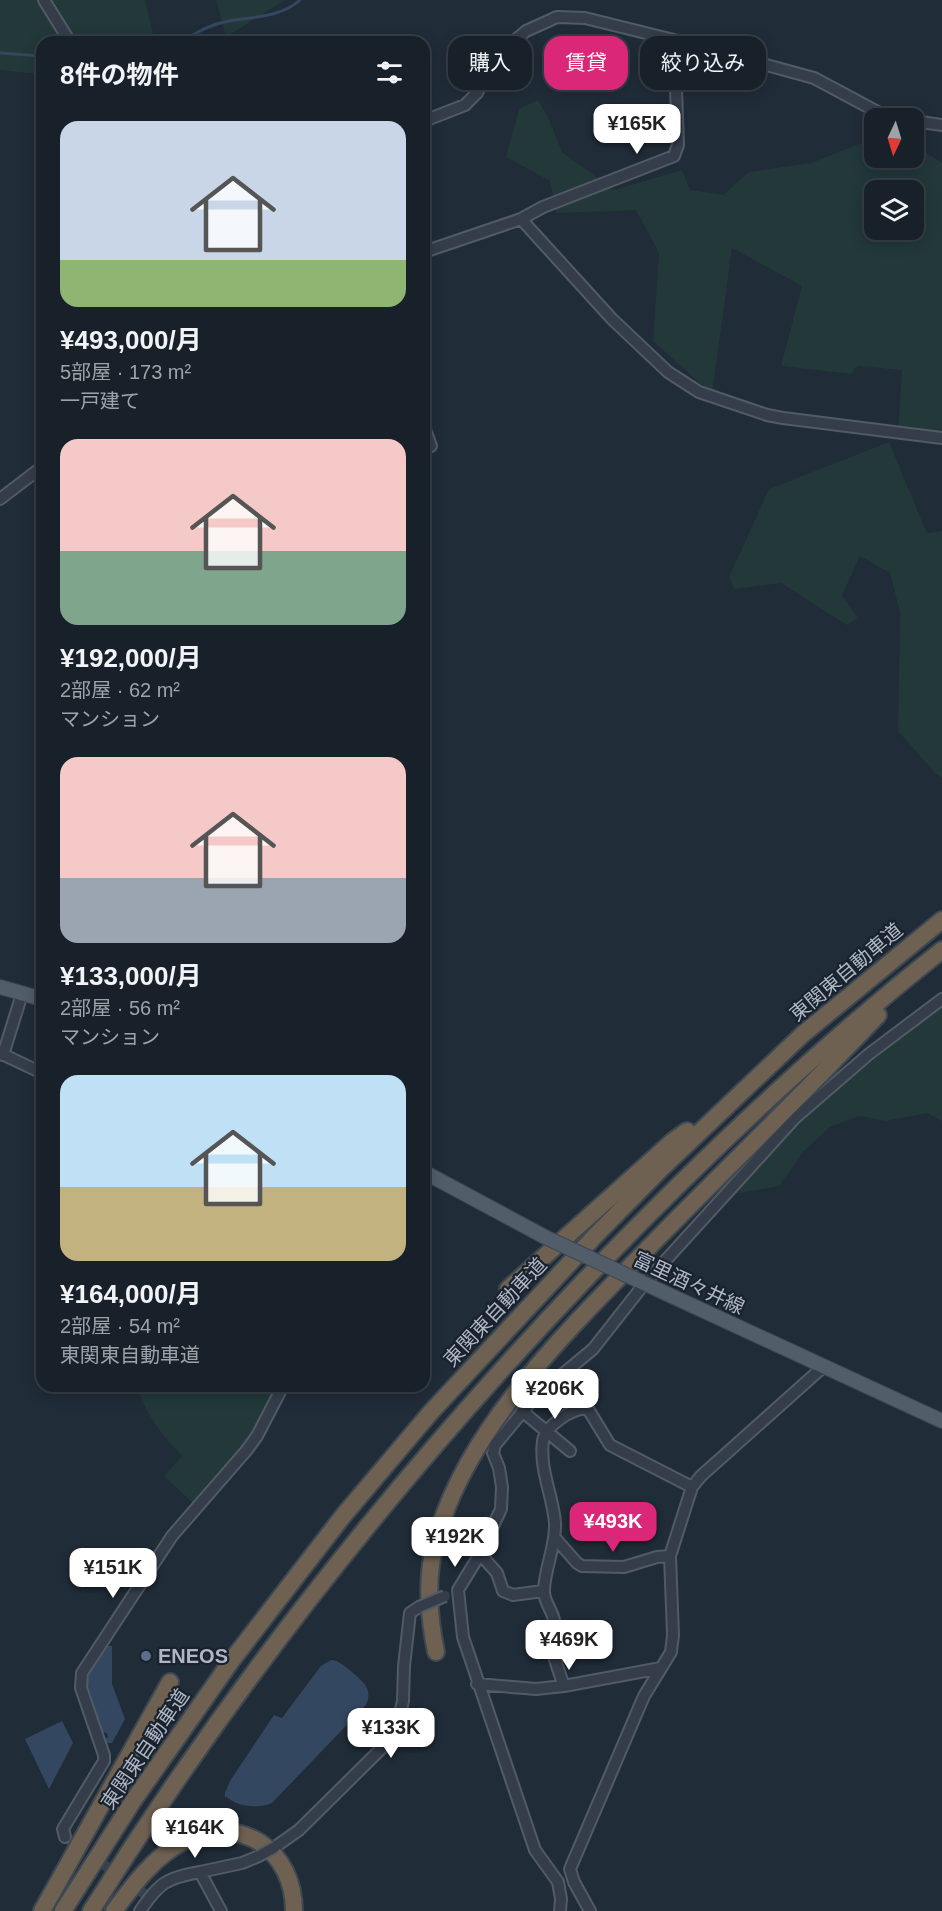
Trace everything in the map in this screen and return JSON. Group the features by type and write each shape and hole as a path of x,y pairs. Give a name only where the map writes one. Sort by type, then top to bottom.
{"highway":[{"name":"東関東自動車道","path":"63,1911 133,1802 232,1660 343,1516 431,1412 578,1253 745,1088 803,1034 942,920"},
{"path":"436,1652 429,1584 434,1548 460,1480 486,1435 515,1392 575,1324 840,1056 939,952"},
{"path":"91,1911 159,1806 254,1673 365,1529 451,1426 566,1301 697,1167 762,1104 939,952"},
{"path":"508,1289 673,1141 745,1088"},
{"path":"42,1911 170,1682"},
{"path":"114,1911 135,1882 170,1850 187,1840 209,1833 224,1832 236,1833 260,1842 280,1860 290,1881 294,1911"}],"main road":[{"path":"0,987 36,998"},
{"name":"富里酒々井線","path":"430,1175 545,1237 942,1421"}],"street":[{"path":"44,0 66,36"},
{"path":"430,119 465,105 477,93 490,69 507,48 526,31 557,17 585,18 658,36"},
{"path":"766,65 814,78 870,108"},
{"path":"430,250 521,219 543,207 674,156 678,146 676,90"},
{"path":"924,122 942,125"},
{"path":"521,219 612,319 668,372 699,392 767,415 942,438"},
{"path":"0,499 36,472"},
{"path":"22,994 2,1054 36,1069"},
{"path":"140,1911 156,1888 173,1877 242,1863 275,1847 299,1830 383,1747 396,1731 403,1701 404,1666 411,1613 419,1607 458,1590 480,1554 501,1509 502,1487 500,1468 493,1453 495,1444 534,1398 593,1349 641,1282 795,1118 869,1054 942,999"},
{"path":"590,1911 574,1882 570,1869 644,1696 671,1652 673,1635 670,1556 692,1487 701,1476 823,1367"},
{"path":"65,1837 63,1828 104,1761 104,1755 81,1688 82,1673 172,1536 257,1436 280,1392"},
{"path":"564,1686 552,1647 553,1618 543,1592 555,1538 554,1519 543,1460 543,1441 546,1431 561,1418 583,1408 588,1409 610,1445 692,1487"},
{"path":"522,1411 570,1451"},
{"path":"555,1538 582,1566 624,1567 657,1557 670,1556"},
{"path":"480,1554 497,1573 503,1591 513,1595 543,1592"},
{"path":"458,1590 463,1637 477,1684 535,1850 558,1882 560,1911"},
{"path":"477,1684 537,1689 661,1668"},
{"path":"551,1870 570,1869"},
{"path":"200,1872 221,1911"}],"green space":[{"path":"0,0 145,0 154,36 36,36 36,73 0,70"},
{"path":"216,0 285,0 228,36"},
{"path":"538,100 548,117 562,152 614,190 682,170 690,190 723,195 749,172 811,163 864,142 864,168 924,168 924,151 942,163 942,439 898,432 902,370 858,366 851,374 781,366 802,286 732,248 712,394 653,341 659,253 636,210 556,213 550,181 506,157 519,109"},
{"path":"889,442 927,533 942,531 942,778 898,731 900,612 890,573 860,556 842,595 858,618 847,625 781,583 734,589 729,577 769,489"},
{"path":"942,995 942,1121 927,1113 886,1121 859,1116 830,1127 804,1151 779,1186 723,1196 715,1177 727,1154 766,1119 841,1070"},
{"path":"139,1392 276,1392 255,1434 194,1504 164,1476 182,1456 155,1424"}],"water":[{"path":"106,1646 112,1646 112,1684 125,1719 112,1743 106,1743 107,1733 103,1732 94,1710 88,1686 90,1671"},
{"path":"331,1660 343,1665 364,1683 368,1691 368,1701 365,1706 272,1803 248,1806 225,1798 230,1781 274,1715 282,1718 321,1666"},
{"path":"62,1721 73,1743 49,1789 25,1739"}],"waterway":[{"path":"192,36 211,26 229,21 276,13 293,6 300,0"},
{"path":"0,53 36,56"}],"tunnel":[{"path":"65,1837 149,1897"}],"place":[{"name":"ENEOS","path":"146,1656"}]}
